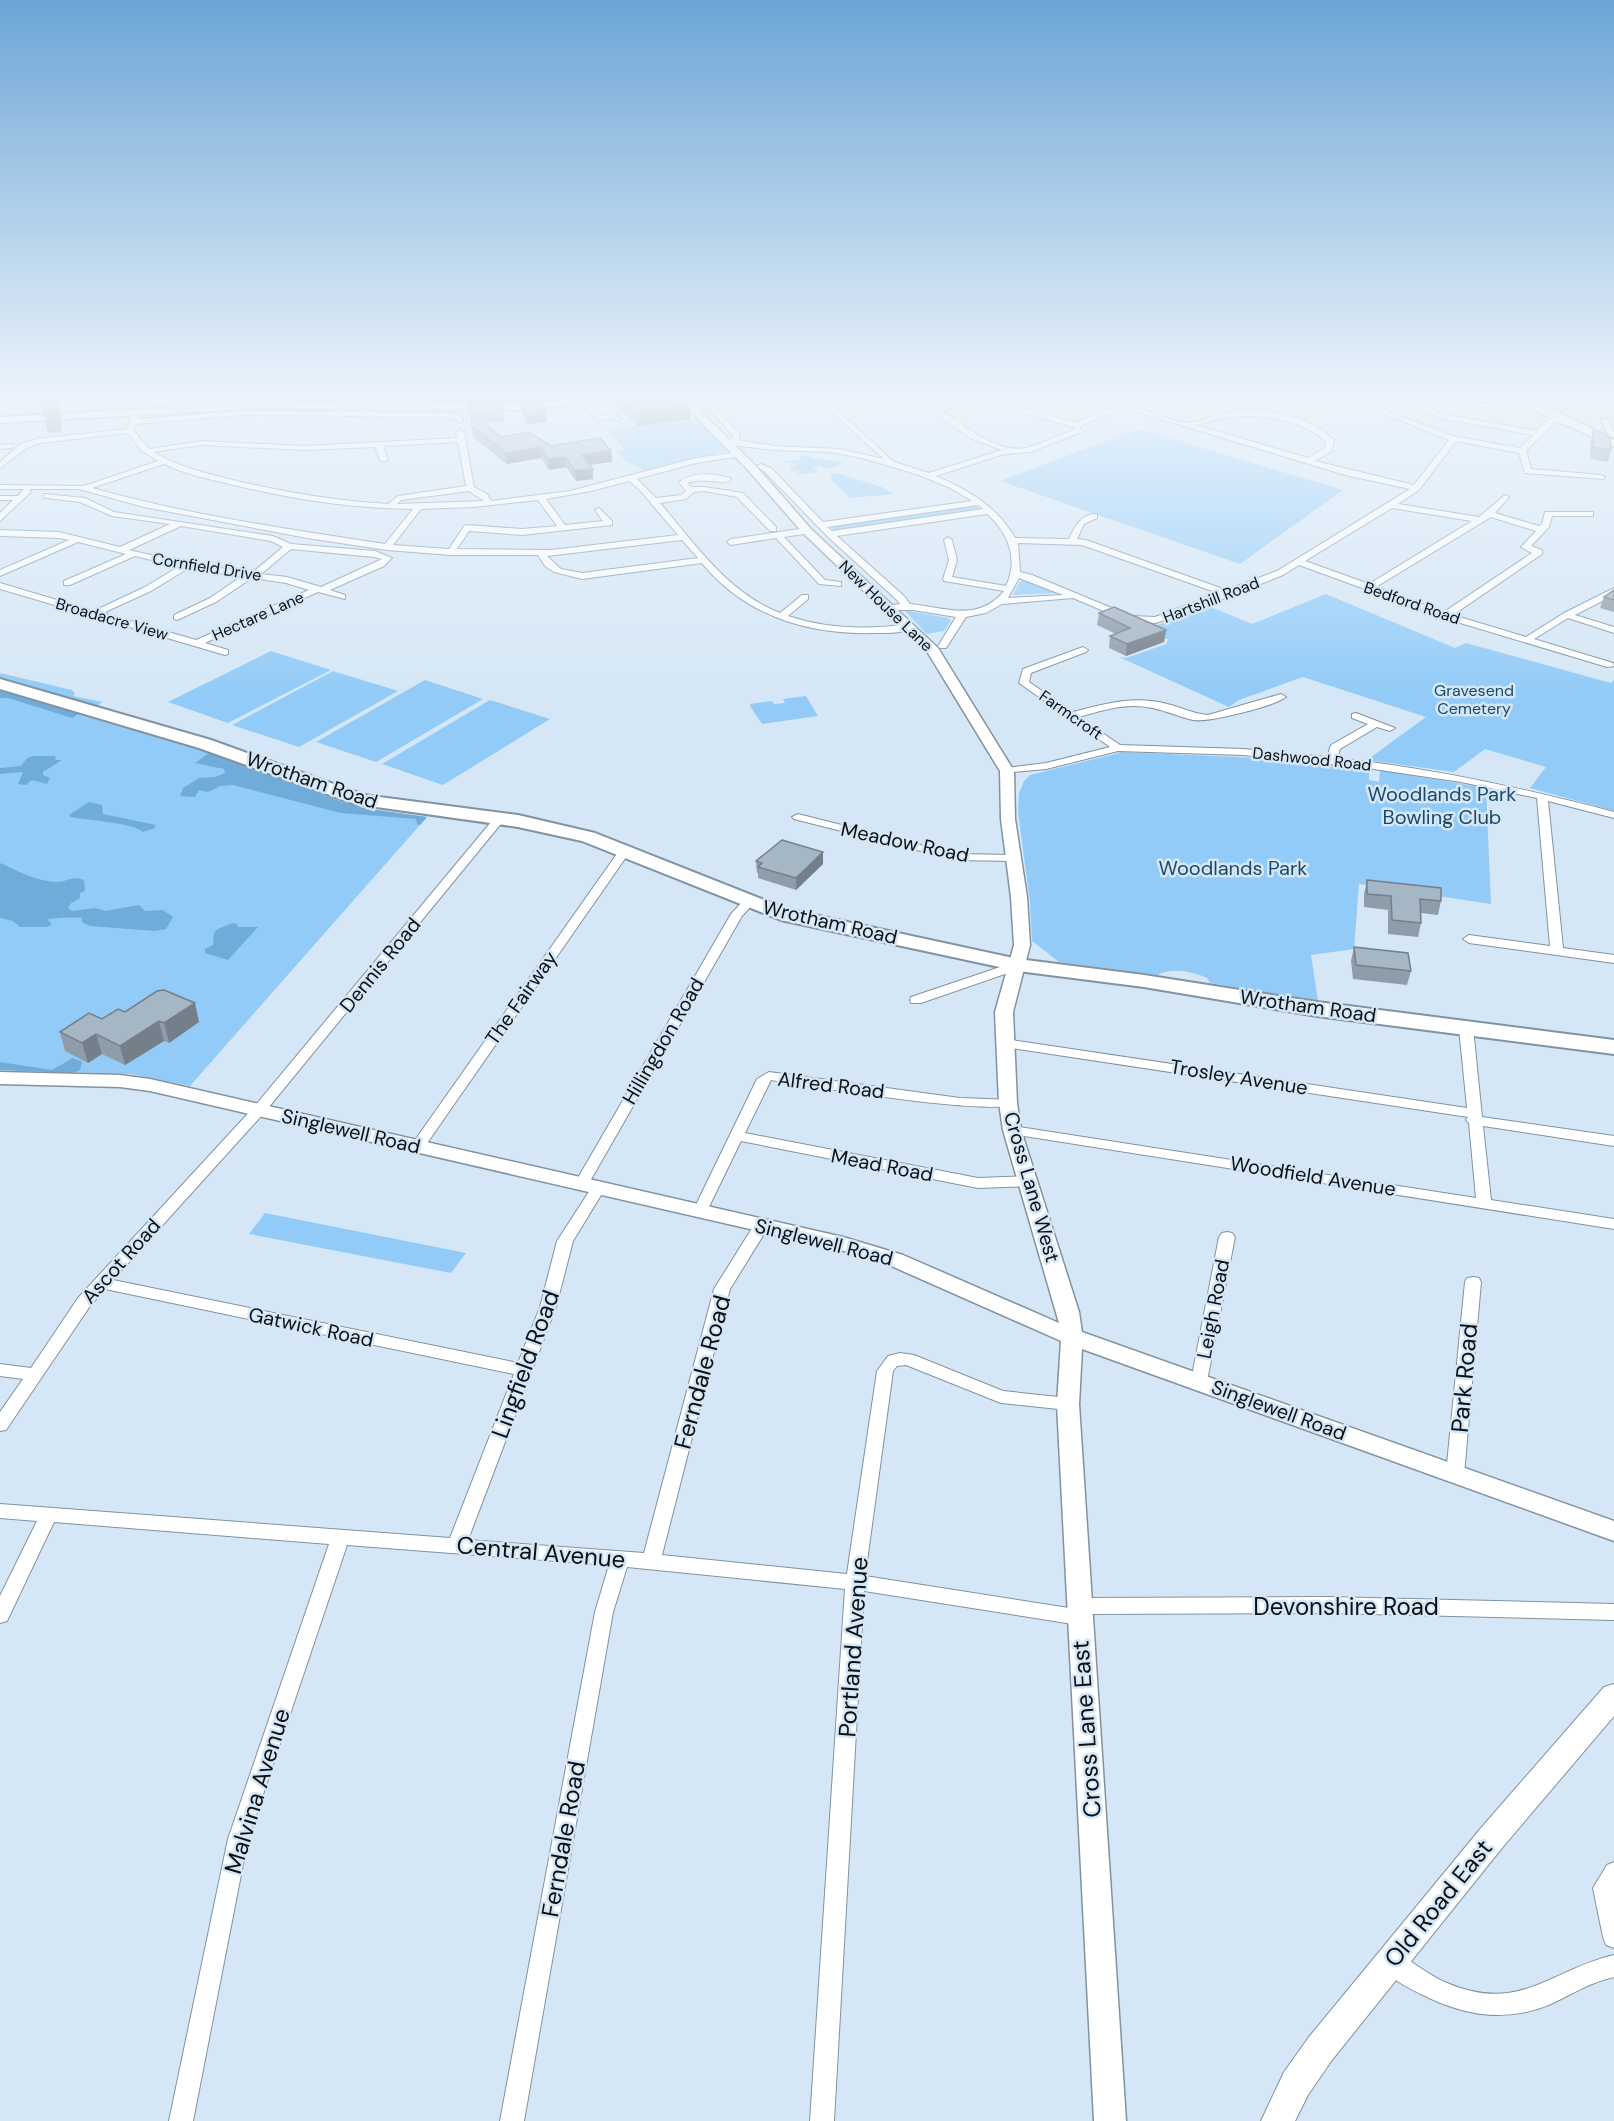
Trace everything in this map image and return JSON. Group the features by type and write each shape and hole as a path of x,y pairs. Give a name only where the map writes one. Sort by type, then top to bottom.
{"main road":[{"name":"Wrotham Road","path":"0,684 212,746 361,800 547,826 625,850 748,903 781,914 1018,965 1614,1047"},
{"name":"Old Road East","path":"1278,2121 1294,2088 1391,1962 1526,1793 1614,1696"}],"street":[{"path":"0,498 15,496"},
{"path":"0,518 22,496"},
{"path":"45,496 67,497 86,502 108,513 273,539 289,546 253,575 215,599 177,617"},
{"path":"113,496 144,505 387,547 451,552 541,553 684,537"},
{"path":"307,496 390,507 419,507 545,496"},
{"path":"390,507 398,498 414,496"},
{"path":"484,496 488,502"},
{"path":"650,496 704,560 737,594 783,616 847,630 877,631 909,627"},
{"path":"655,501 686,496"},
{"path":"741,496 776,532 819,584 838,584"},
{"name":"New House Lane","path":"776,496 807,531 933,651 952,678 1007,771 1008,819 1021,921 1018,965"},
{"name":"New House Lane","path":"793,496 830,534 901,598 906,606"},
{"path":"889,608 906,606 961,617 988,609 1000,602 1010,589 1016,574 1017,557 1012,540 989,511 965,496"},
{"name":"Hartshill Road","path":"1016,574 1029,577 1132,620 1148,622 1280,573 1404,496"},
{"path":"540,497 562,527"},
{"path":"1369,588 1490,514 1505,497"},
{"path":"821,525 978,503"},
{"path":"1391,505 1480,520"},
{"path":"387,547 419,507"},
{"path":"451,552 467,528 507,531 609,523 599,510"},
{"path":"830,534 989,511"},
{"path":"1490,514 1539,529 1546,525 1548,514 1590,514"},
{"path":"750,518 761,516"},
{"path":"1072,541 1080,523 1094,516"},
{"path":"119,550 180,523"},
{"path":"1446,615 1539,552 1525,547 1541,531 1539,529"},
{"path":"731,542 776,532 807,531"},
{"name":"Cornfield Drive","path":"0,533 45,533 78,539 186,566 253,575 321,589 342,597"},
{"path":"0,573 78,539"},
{"path":"948,540 953,560 947,579 1010,589"},
{"path":"1012,540 1072,541 1090,544 1228,594"},
{"name":"Hectare Lane","path":"198,643 381,564 388,558 381,554 289,546"},
{"path":"541,553 546,565 562,574 582,576 704,560"},
{"path":"68,583 133,554"},
{"name":"Bedford Road","path":"1298,562 1446,615 1610,665"},
{"path":"94,614 148,589 186,566"},
{"name":"Broadacre View","path":"0,586 225,651"},
{"path":"1527,640 1557,619 1614,591"},
{"name":"Hartshill Road","path":"1000,602 1073,596"},
{"path":"783,616 805,597"},
{"path":"1567,615 1614,630"},
{"name":"New House Lane","path":"943,646 961,617"},
{"name":"Farmcroft","path":"1083,650 1026,671 1024,683 1118,748"},
{"path":"1070,716 1113,705 1135,703 1164,706 1192,716 1208,718 1281,697"},
{"path":"1356,716 1390,728"},
{"path":"1331,761 1335,747 1355,738 1376,723"},
{"name":"Dashwood Road","path":"1007,771 1046,766 1118,748 1243,752 1429,774 1542,796 1614,816"},
{"path":"1542,796 1557,951"},
{"name":"Meadow Road","path":"798,817 956,857 1014,858"},
{"name":"Dennis Road","path":"259,1110 500,818"},
{"name":"The Fairway","path":"418,1146 625,850"},
{"name":"Hillingdon Road","path":"591,1185 737,914 748,903"},
{"path":"1469,939 1614,960"},
{"path":"916,1000 1018,965"},
{"name":"Cross Lane West","path":"1018,965 1004,1012 1008,1103 1012,1130 1068,1312 1072,1337"},
{"path":"1466,1028 1473,1116 1484,1203"},
{"name":"Trosley Avenue","path":"1005,1043 1473,1116 1614,1141"},
{"name":"Alfred Road","path":"700,1211 764,1079 769,1076 960,1102 1008,1103"},
{"name":"Singlewell Road","path":"0,1078 126,1081 843,1244 896,1260 1072,1337 1614,1531"},
{"name":"Ascot Road","path":"0,1425 33,1374 100,1284 259,1110"},
{"name":"Woodfield Avenue","path":"1012,1130 1614,1224"},
{"name":"Mead Road","path":"736,1136 978,1183 1028,1181"},
{"name":"Lingfield Road","path":"457,1544 552,1297 566,1241 591,1185"},
{"name":"Ferndale Road","path":"651,1561 722,1289 761,1226"},
{"name":"Leigh Road","path":"1198,1381 1227,1237"},
{"name":"Park Road","path":"1455,1474 1473,1282"},
{"name":"Gatwick Road","path":"100,1284 524,1370"},
{"name":"Cross Lane East","path":"1072,1337 1068,1404 1078,1612 1110,2121"},
{"name":"Portland Avenue","path":"822,2121 855,1582 885,1371 889,1363 901,1359 916,1362 1001,1397 1068,1404"},
{"path":"0,1370 33,1374"},
{"name":"Central Avenue","path":"0,1510 620,1558 855,1582 1078,1612"},
{"path":"0,1615 48,1515"},
{"name":"Malvina Avenue","path":"181,2121 238,1839 340,1538"},
{"name":"Ferndale Road","path":"512,2121 604,1612 620,1558"},
{"name":"Devonshire Road","path":"1078,1612 1342,1605 1614,1612"},
{"path":"1614,1872 1604,1888 1614,1937"},
{"path":"1391,1962 1440,1994 1492,2005 1528,2001 1588,1972 1614,1966"}],"green space":[{"path":"848,496 872,496 850,498"},
{"path":"1043,496 1335,496 1240,564"},
{"path":"975,505 981,511 836,532 827,524"},
{"path":"1024,580 1057,593 1013,595 1020,581"},
{"name":"Gravesend Cemetery","path":"1326,594 1455,648 1466,643 1611,683 1614,680 1614,811 1530,788 1546,767 1485,749 1454,772 1367,760 1426,717 1303,677 1239,700 1229,707 1119,657 1126,658 1166,644 1168,639 1162,639 1144,630 1209,606 1252,624"},
{"path":"904,610 948,618 951,621 944,631 927,634"},
{"path":"271,651 331,670 228,723 168,702"},
{"path":"333,671 398,691 299,747 232,725"},
{"path":"0,673 72,690 75,694 73,696 102,702 96,707 0,679"},
{"path":"425,680 483,699 376,762 316,742"},
{"path":"0,690 210,752 342,802 363,808 427,817 190,1086 132,1074 0,1070"},
{"path":"806,696 818,716 762,724 750,706 750,704 772,701 774,704 785,703 783,699"},
{"path":"490,700 550,719 443,785 382,764"},
{"name":"Woodlands Park","path":"1123,752 1259,758 1369,769 1369,780 1379,782 1380,770 1486,788 1491,904 1359,884 1354,949 1311,955 1318,1001 1210,983 1207,978 1182,971 1169,971 1158,975 1059,962 1032,941 1030,902 1018,812 1019,793 1024,781 1030,775"},
{"path":"265,1213 466,1253 451,1273 249,1234"}],"shaded area":[{"path":"0,690 80,713 72,718 8,698 0,698"},
{"path":"210,752 342,802 363,808 427,817 420,825 417,824 416,819 341,813 233,785 220,786 208,792 199,790 195,797 180,796 183,788 199,778 215,777 225,773 224,769 195,763"},
{"path":"55,756 56,760 62,760 43,772 43,775 50,778 47,784 32,780 26,785 18,784 23,772 0,774 0,768 21,766 27,758"},
{"path":"89,802 102,805 103,814 156,825 155,828 143,832 130,826 70,817 69,815"},
{"path":"0,863 41,880 60,882 76,878 84,880 85,891 80,893 80,898 70,904 68,908 72,911 95,908 105,911 139,905 145,911 163,910 173,917 166,929 155,931 90,926 82,922 82,918 47,919 52,924 47,927 20,927 13,921 0,918"},
{"path":"233,923 238,927 258,927 228,960 205,953 205,949 213,945 216,930"},
{"path":"73,1058 82,1062 80,1070 73,1073 0,1070 0,1062 52,1070"}],"building":[{"path":"1614,590 1614,600 1604,597"},
{"path":"1114,607 1166,630 1127,644 1110,636 1130,628 1099,613"},
{"path":"782,840 823,852 796,878 758,867 762,863 756,861"},
{"path":"1367,880 1441,888 1441,901 1420,899 1421,923 1392,920 1391,896 1367,894"},
{"path":"1354,947 1408,953 1411,971 1356,965"},
{"path":"164,990 195,1003 164,1023 159,1021 120,1046 96,1034 82,1043 60,1032 89,1013 102,1019 118,1009 125,1012 157,991"}],"park label":[{"name":"Woodlands Park Bowling Club","path":"1442,806"}]}
